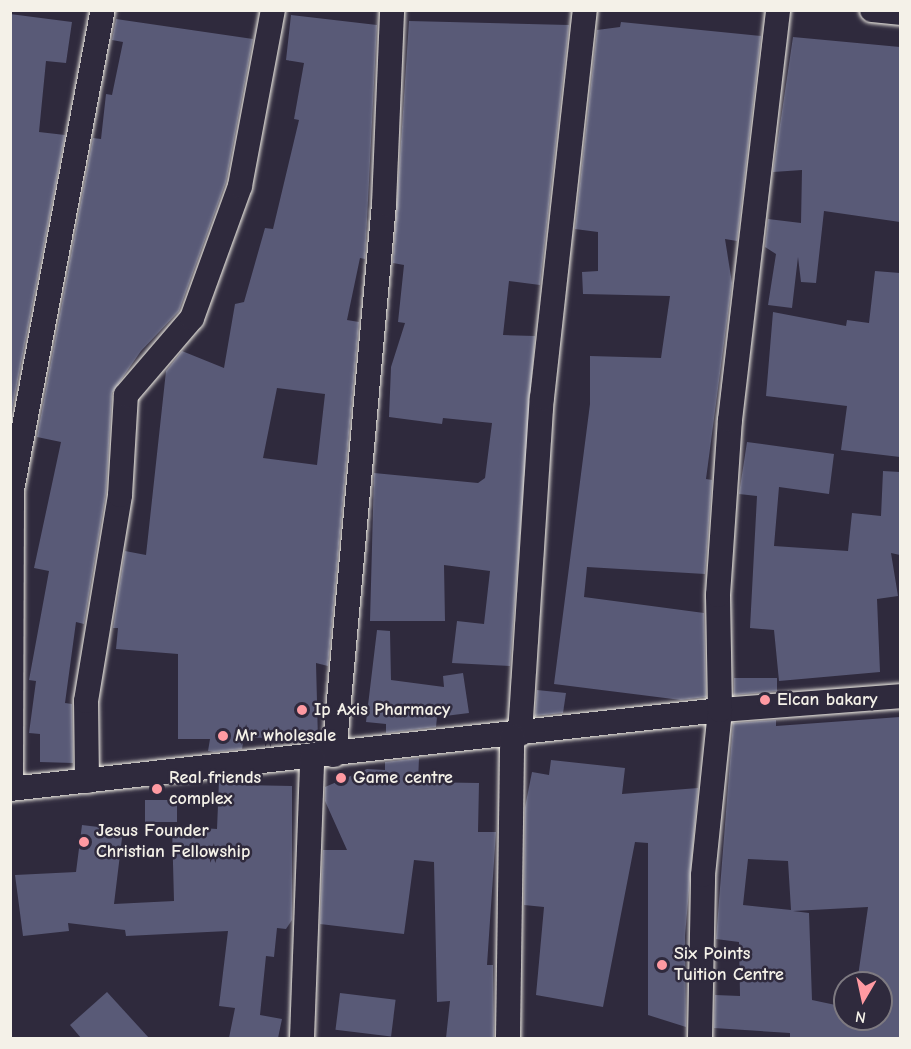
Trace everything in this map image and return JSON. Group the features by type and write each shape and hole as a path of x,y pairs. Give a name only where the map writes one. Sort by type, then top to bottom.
{"street":[{"path":"103,10 12,490 11,789 323,757 720,710 900,696"},
{"path":"87,781 86,701 120,495 126,395 192,318 240,186 273,10"},
{"path":"302,1038 323,757 384,204 393,10"},
{"path":"508,1038 516,735 542,398 585,10"},
{"path":"700,1038 703,875 720,710 718,595 730,420 778,10"},
{"path":"872,10 900,13"}],"building":[{"path":"10,14 72,22 66,63 46,61 39,132 65,135 10,421"},
{"path":"291,15 377,25 365,259 360,258 347,320 359,322 328,666 316,663 318,740 244,737 242,749 214,752 208,751 210,739 178,739 178,654 116,649 118,628 113,628 125,551 146,555 166,371 182,351 224,368 235,304 244,302 265,228 273,229 299,120 294,119 304,63 286,60","holes":["277,388 325,394 317,465 263,458"]},
{"path":"116,19 253,39 226,182 179,311 141,351 112,393 106,493 84,624 76,622 65,703 72,704 73,763 40,762 40,734 29,733 36,681 29,680 49,571 34,568 61,442 37,437 93,138 101,139 106,94 112,95 123,42 112,40"},
{"path":"409,21 569,25 540,285 509,281 503,335 535,336 510,666 452,663 457,621 484,624 490,571 444,565 445,621 370,621 374,473 478,483 485,478 492,423 443,418 442,424 389,417 391,367 405,323 398,322 404,265 393,263"},
{"path":"621,22 761,36 737,241 725,239 732,283 706,479 712,480 705,574 587,567 584,597 704,613 706,697 681,700 554,684 590,404 590,356 661,358 670,296 583,294 582,272 598,271 598,232 575,229 597,30 620,27"},
{"path":"793,37 900,47 900,222 824,211 816,283 801,282 798,257 792,308 768,305 776,254 765,247 768,219 801,223 802,170 773,172"},
{"path":"875,271 900,273 900,457 841,450 847,406 766,396 773,312 846,326 847,320 869,323"},
{"path":"747,442 834,454 829,494 779,487 774,546 848,551 852,513 881,516 883,471 900,472 900,555 891,553 898,596 877,599 880,672 779,681 774,630 750,628 757,496 739,494"},
{"path":"377,630 390,631 391,680 444,687 443,676 463,673 469,713 437,717 436,727 386,733 386,724 366,722"},
{"path":"734,678 777,678 777,691 734,695"},
{"path":"537,690 566,693 563,713 535,716"},
{"path":"900,717 900,1038 790,1038 790,1033 714,1028 715,995 740,996 739,942 716,939 733,723 776,720 776,726","holes":["748,859 788,861 791,910 743,905","868,907 859,971 893,971 893,1031 833,1031 833,1004 812,1000 809,913 793,911"]},
{"path":"419,758 418,782 479,783 478,832 496,832 487,965 493,965 494,1038 446,1038 450,1001 437,1002 434,862 414,860 404,934 320,924 323,850 347,850 325,801 325,787 367,769 385,770 385,762"},
{"path":"551,760 625,768 622,794 698,788 685,936 686,1027 648,1015 648,843 635,842 603,1007 536,995 544,907 524,905 525,807 532,772 549,775"},
{"path":"236,778 234,785 292,786 292,920 286,929 277,928 274,957 266,956 260,1015 282,1019 278,1038 229,1038 235,1008 219,1006 228,931 126,936 125,930 68,923 69,931 23,936 15,875 76,872 82,825 123,830 114,904 174,901 172,826 217,829 219,780"},
{"path":"145,800 177,800 177,822 145,822"},
{"path":"107,992 149,1038 81,1038 70,1025"},
{"path":"340,993 396,1000 391,1037 335,1030"}],"place":[{"name":"Elcan bakary","path":"765,700"},
{"name":"Ip Axis Pharmacy","path":"302,710"},
{"name":"Mr wholesale","path":"223,736"},
{"name":"Game centre","path":"341,778"},
{"name":"Real friends complex","path":"157,789"},
{"name":"Jesus Founder Christian Fellowship","path":"84,842"},
{"name":"Six Points Tuition Centre","path":"662,965"}]}
